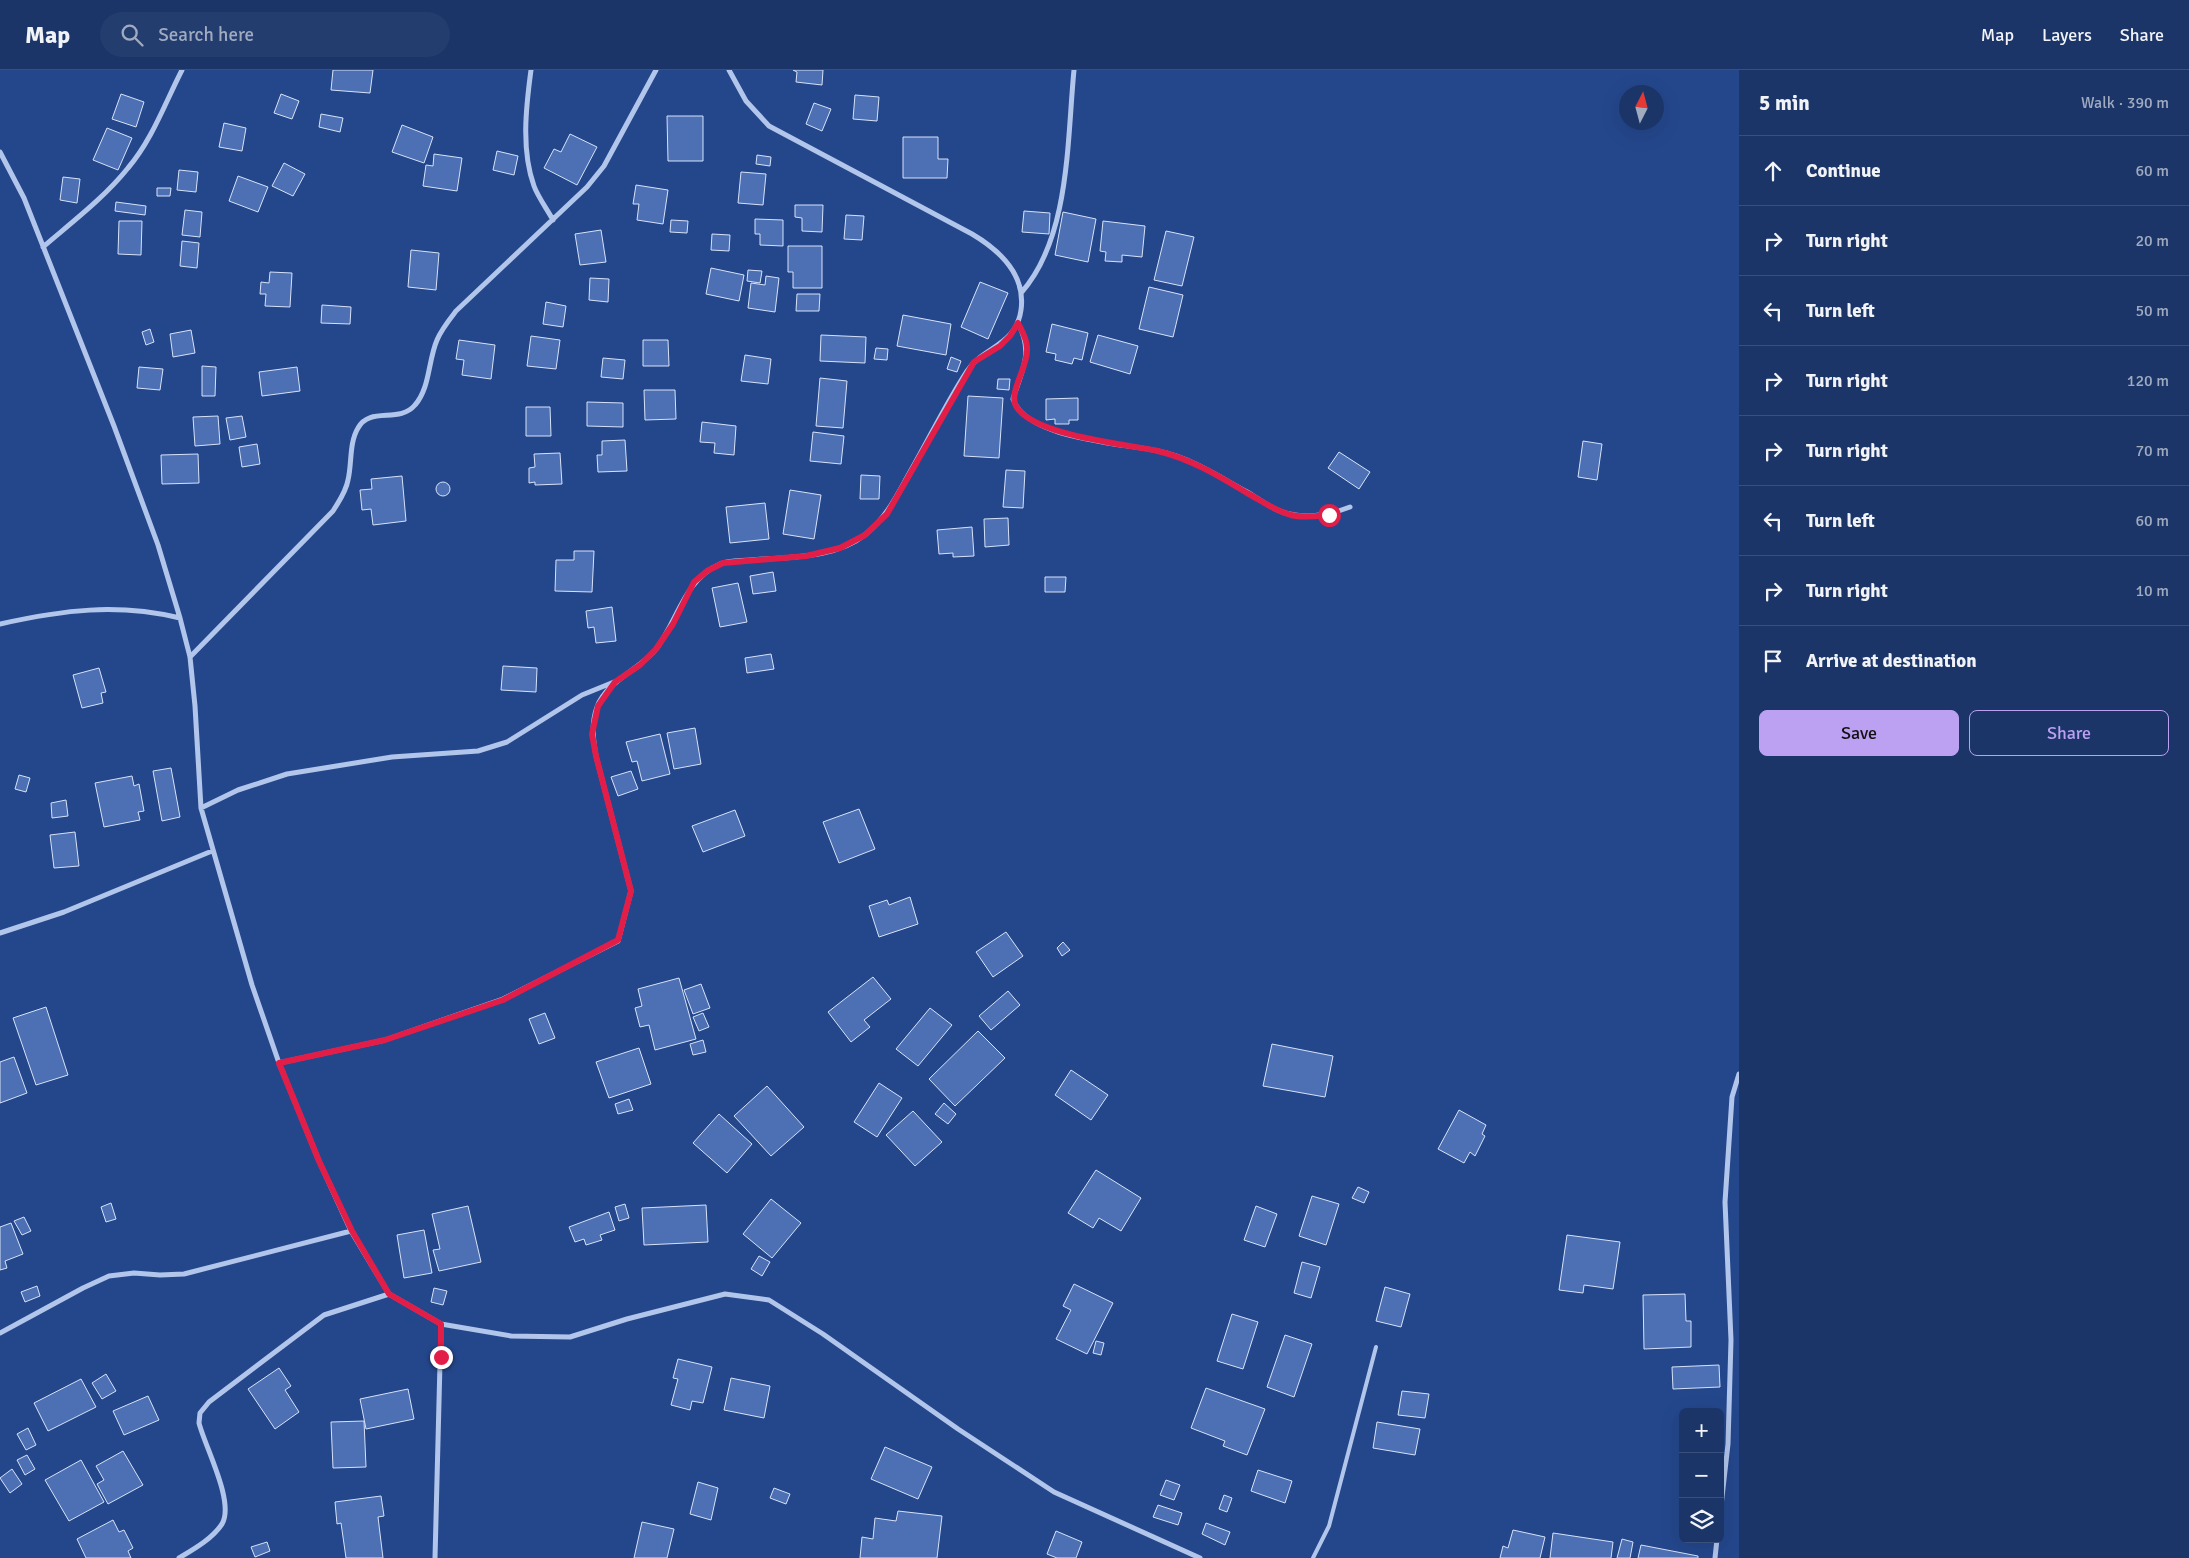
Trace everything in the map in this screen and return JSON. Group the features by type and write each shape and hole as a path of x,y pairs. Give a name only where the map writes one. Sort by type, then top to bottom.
{"street":[{"path":"44,247 110,188 129,167 146,141 182,70"},
{"path":"531,70 526,113 528,153 534,186 553,220"},
{"path":"190,657 333,511 342,497 348,480 353,440 362,421 372,416 396,416 408,413 416,404 424,388 437,340 446,324 456,311 587,187 604,166 656,70"},
{"path":"201,808 238,790 287,774 392,757 478,751 507,742 582,695 615,682 640,665 656,649 673,624 694,582 707,571 723,563 806,556 840,548 865,535 887,514 974,362 1000,346 1010,336 1018,323 1022,309 1021,293 1015,273 1001,255 989,244 769,126 746,101 729,70"},
{"path":"1021,293 1041,268 1054,236 1062,195 1074,70"},
{"path":"0,152 24,198 44,247 158,545 190,657 201,808 252,985 279,1063 319,1161 352,1231 389,1294 441,1324 511,1336 570,1337 627,1319 725,1294 769,1300 1054,1492 1200,1558"},
{"path":"1018,323 1027,348 1026,363 1013,399 1023,414 1043,426 1072,435 1159,451 1199,464 1275,509 1293,515 1329,515 1350,507"},
{"path":"0,624 70,610 114,608 153,612 180,618"},
{"path":"279,1063 385,1040 503,1000 618,940 631,891 592,734 598,706 615,682"},
{"path":"0,933 64,912 212,850"},
{"path":"1722,1498 1728,1444 1731,1340 1725,1202 1732,1097 1739,1074"},
{"path":"0,1333 109,1276 134,1273 184,1274 352,1231"},
{"path":"179,1558 212,1536 223,1522 225,1501 199,1423 200,1412 209,1402 324,1315 389,1294"},
{"path":"434,1558 441,1324"},
{"path":"1715,1558 1717,1543"}],"lane":[{"path":"1313,1558 1329,1526 1376,1347"}],"building":[{"path":"333,70 373,70 370,93 331,90"},
{"path":"793,70 823,70 822,85 796,82 797,72"},
{"path":"121,94 144,102 136,127 112,119"},
{"path":"281,94 299,101 292,119 274,113"},
{"path":"855,95 879,97 877,121 853,119"},
{"path":"814,103 831,109 822,131 806,124"},
{"path":"321,114 343,118 340,132 319,127"},
{"path":"667,116 703,116 703,161 668,161"},
{"path":"224,123 246,128 242,151 219,147"},
{"path":"402,125 433,137 424,163 392,152"},
{"path":"107,128 132,138 118,170 93,160"},
{"path":"570,134 597,147 577,185 544,168 554,149 561,152"},
{"path":"903,137 938,137 938,159 948,159 947,178 903,178"},
{"path":"497,151 518,156 514,175 493,170"},
{"path":"434,154 462,158 457,191 423,186 426,165 433,166"},
{"path":"757,155 771,157 770,166 756,164"},
{"path":"284,163 305,174 293,196 272,186"},
{"path":"179,170 198,172 196,192 177,190"},
{"path":"741,172 766,174 763,205 738,203"},
{"path":"238,176 268,187 258,212 229,201"},
{"path":"63,177 80,179 77,203 60,200"},
{"path":"636,185 668,190 663,224 637,220 639,204 633,204"},
{"path":"157,188 171,188 170,196 157,196"},
{"path":"116,202 146,206 145,215 115,211"},
{"path":"795,205 823,205 822,232 802,231 802,218 795,217"},
{"path":"185,210 202,212 200,237 182,235"},
{"path":"1024,211 1050,213 1049,234 1022,232"},
{"path":"1063,212 1096,219 1088,262 1055,255"},
{"path":"846,215 864,216 862,240 844,239"},
{"path":"755,219 783,220 783,246 760,245 760,234 755,234"},
{"path":"671,220 688,221 687,233 670,232"},
{"path":"119,221 142,221 141,255 118,254"},
{"path":"1103,221 1145,226 1142,257 1122,255 1122,262 1105,261 1106,252 1100,251"},
{"path":"601,230 606,262 580,265 575,234"},
{"path":"1166,231 1194,237 1182,286 1154,280"},
{"path":"712,234 730,235 729,251 711,250"},
{"path":"182,241 199,243 197,268 180,266"},
{"path":"788,246 822,246 822,288 793,288 793,272 788,272"},
{"path":"411,250 439,253 436,290 408,287"},
{"path":"711,268 744,275 739,301 706,294"},
{"path":"748,270 762,271 760,283 747,281"},
{"path":"270,272 292,273 290,307 265,306 266,294 260,294 261,282 269,283"},
{"path":"766,276 779,278 775,312 748,308 751,283 765,285"},
{"path":"590,278 609,279 608,302 589,300"},
{"path":"980,282 1008,293 988,339 961,327"},
{"path":"1149,287 1183,295 1173,337 1139,329"},
{"path":"797,294 820,294 819,311 796,311"},
{"path":"546,302 566,306 563,327 543,324"},
{"path":"322,305 351,307 350,324 321,323"},
{"path":"903,315 951,324 946,355 897,346"},
{"path":"1052,324 1088,333 1082,360 1074,358 1072,364 1055,360 1056,354 1046,352"},
{"path":"150,329 154,342 146,345 142,332"},
{"path":"191,330 195,353 173,357 170,334"},
{"path":"821,335 866,337 865,363 820,361"},
{"path":"1098,335 1138,346 1130,374 1090,362"},
{"path":"531,336 560,340 556,369 527,366"},
{"path":"459,340 495,345 491,379 462,375 464,360 456,359"},
{"path":"643,340 668,340 669,366 643,366"},
{"path":"876,348 888,349 887,360 874,359"},
{"path":"745,355 771,359 768,384 741,381"},
{"path":"951,357 961,361 957,372 947,369"},
{"path":"603,358 625,360 623,379 601,377"},
{"path":"202,366 216,367 215,396 202,396"},
{"path":"139,367 163,369 160,390 137,388"},
{"path":"297,367 300,391 262,396 259,372"},
{"path":"820,378 847,381 843,428 816,426"},
{"path":"998,379 1010,379 1009,390 997,389"},
{"path":"644,390 675,390 676,419 645,420"},
{"path":"968,396 1003,398 999,458 964,456"},
{"path":"1078,398 1078,420 1069,420 1069,424 1055,424 1055,419 1046,420 1046,399"},
{"path":"587,402 623,403 623,427 587,426"},
{"path":"526,407 550,407 551,436 526,436"},
{"path":"218,416 220,444 195,446 193,417"},
{"path":"242,416 246,437 230,440 226,418"},
{"path":"702,422 736,426 734,455 714,453 715,443 700,442"},
{"path":"813,432 844,436 841,464 810,461"},
{"path":"625,440 627,471 598,472 597,455 602,455 602,441"},
{"path":"1583,441 1602,444 1597,480 1578,477"},
{"path":"257,444 260,464 242,467 239,447"},
{"path":"1339,452 1370,472 1359,489 1328,468"},
{"path":"560,453 562,484 535,485 535,482 529,483 529,468 535,467 534,454"},
{"path":"198,454 199,483 162,484 161,455"},
{"path":"1006,470 1025,471 1023,508 1003,507"},
{"path":"861,475 880,476 879,499 860,499"},
{"path":"402,476 406,521 373,525 371,509 362,510 360,490 372,489 371,479"},
{"path":"440,482 446,482 450,489 446,496 440,496 436,492 436,486"},
{"path":"790,490 821,495 814,539 783,534"},
{"path":"765,503 769,539 730,543 726,507"},
{"path":"1008,518 1009,545 985,547 984,519"},
{"path":"972,527 974,556 953,557 953,553 939,554 937,530"},
{"path":"574,551 594,551 592,592 555,591 556,560 574,560"},
{"path":"773,572 776,591 753,594 750,576"},
{"path":"1045,577 1066,577 1065,592 1045,592"},
{"path":"738,583 747,622 720,627 712,588"},
{"path":"612,607 616,641 596,643 594,627 588,628 586,611"},
{"path":"771,654 774,669 747,673 745,658"},
{"path":"503,666 537,668 536,692 501,690"},
{"path":"99,668 106,692 101,693 103,703 82,708 73,675"},
{"path":"695,728 701,764 674,769 667,733"},
{"path":"660,734 670,774 642,781 637,761 632,762 626,742"},
{"path":"171,768 180,817 162,821 153,771"},
{"path":"631,771 638,789 618,796 611,777"},
{"path":"19,775 30,778 26,792 15,789"},
{"path":"132,776 134,786 139,784 144,811 138,812 140,820 104,827 95,783"},
{"path":"66,800 68,816 52,818 51,803"},
{"path":"859,809 875,849 839,863 823,822"},
{"path":"735,810 745,836 703,852 692,826"},
{"path":"75,832 79,866 54,868 50,835"},
{"path":"910,897 918,924 879,937 869,906 887,900 889,905"},
{"path":"1006,932 1023,956 993,977 976,952"},
{"path":"1063,942 1070,950 1062,956 1057,948"},
{"path":"873,977 891,999 864,1020 870,1027 851,1042 828,1012"},
{"path":"679,978 696,1039 655,1050 649,1025 640,1027 635,1008 642,1006 638,989"},
{"path":"701,984 710,1008 693,1014 684,990"},
{"path":"1008,991 1020,1005 991,1030 979,1016"},
{"path":"46,1007 68,1075 36,1085 13,1018"},
{"path":"930,1008 952,1025 918,1066 896,1049"},
{"path":"545,1013 555,1038 539,1044 529,1019"},
{"path":"703,1013 709,1027 699,1031 693,1017"},
{"path":"978,1031 1005,1058 955,1106 929,1079"},
{"path":"703,1040 706,1052 693,1055 690,1044"},
{"path":"1272,1044 1333,1056 1325,1097 1263,1086"},
{"path":"639,1048 651,1084 609,1098 596,1062"},
{"path":"14,1057 27,1093 0,1103 0,1062"},
{"path":"1071,1070 1108,1095 1091,1120 1055,1095"},
{"path":"879,1083 902,1098 877,1137 854,1122"},
{"path":"767,1086 804,1127 771,1156 734,1116"},
{"path":"629,1099 633,1110 618,1114 615,1104"},
{"path":"944,1103 956,1114 948,1124 935,1114"},
{"path":"1459,1110 1486,1125 1482,1134 1485,1136 1475,1156 1470,1152 1464,1163 1438,1149"},
{"path":"913,1111 942,1142 915,1166 886,1135"},
{"path":"719,1114 752,1144 727,1173 693,1143"},
{"path":"1096,1170 1141,1198 1121,1231 1099,1218 1093,1228 1068,1213"},
{"path":"1358,1187 1369,1192 1364,1203 1352,1198"},
{"path":"1312,1196 1339,1204 1326,1245 1299,1236"},
{"path":"771,1199 801,1223 772,1258 743,1234"},
{"path":"111,1203 116,1219 106,1222 101,1207"},
{"path":"625,1204 629,1218 619,1221 615,1207"},
{"path":"706,1205 708,1242 644,1245 642,1208"},
{"path":"468,1206 481,1262 439,1271 433,1250 440,1249 432,1214"},
{"path":"1256,1206 1277,1214 1265,1247 1244,1240"},
{"path":"609,1212 615,1230 600,1235 602,1240 586,1245 584,1239 575,1242 569,1227"},
{"path":"24,1217 31,1231 22,1235 14,1221"},
{"path":"11,1223 23,1254 5,1261 7,1268 0,1270 0,1227"},
{"path":"424,1230 432,1273 404,1278 397,1235"},
{"path":"1567,1235 1620,1242 1613,1289 1584,1285 1583,1293 1559,1290"},
{"path":"759,1256 770,1262 762,1276 751,1269"},
{"path":"1302,1262 1320,1267 1311,1298 1294,1293"},
{"path":"1074,1284 1113,1303 1087,1354 1056,1339 1071,1310 1063,1306"},
{"path":"37,1286 40,1296 25,1302 21,1292"},
{"path":"1385,1287 1410,1294 1401,1327 1376,1321"},
{"path":"434,1288 447,1291 443,1305 431,1302"},
{"path":"1685,1294 1686,1321 1691,1321 1691,1347 1644,1349 1643,1295"},
{"path":"1232,1314 1258,1322 1243,1369 1217,1361"},
{"path":"1285,1335 1312,1344 1294,1397 1267,1387"},
{"path":"1096,1341 1104,1343 1101,1355 1093,1353"},
{"path":"678,1359 712,1367 703,1403 692,1401 690,1410 671,1405 678,1379 673,1378"},
{"path":"1719,1365 1720,1387 1673,1389 1672,1367"},
{"path":"279,1368 291,1386 285,1390 299,1412 275,1429 248,1389"},
{"path":"106,1374 116,1391 102,1399 92,1383"},
{"path":"731,1378 770,1386 764,1418 724,1410"},
{"path":"81,1379 96,1407 48,1431 34,1403"},
{"path":"1206,1388 1265,1409 1247,1455 1223,1446 1225,1441 1191,1428"},
{"path":"408,1389 414,1419 366,1429 360,1399"},
{"path":"1402,1391 1429,1394 1425,1418 1398,1415"},
{"path":"148,1396 159,1420 124,1435 113,1411"},
{"path":"364,1421 366,1467 333,1468 331,1422"},
{"path":"1377,1422 1420,1429 1415,1455 1373,1448"},
{"path":"28,1428 36,1445 26,1450 17,1434"},
{"path":"885,1447 932,1467 918,1499 871,1479"},
{"path":"123,1451 143,1485 108,1504 97,1484 104,1480 96,1466"},
{"path":"27,1455 35,1469 25,1475 17,1460"},
{"path":"81,1460 104,1502 69,1521 45,1480"},
{"path":"12,1469 22,1484 10,1493 0,1478"},
{"path":"1258,1470 1292,1481 1285,1503 1251,1491"},
{"path":"1166,1480 1180,1485 1174,1500 1160,1495"},
{"path":"698,1482 718,1488 711,1520 690,1514"},
{"path":"774,1488 790,1494 786,1504 770,1498"},
{"path":"1224,1495 1232,1498 1227,1512 1219,1509"},
{"path":"381,1496 384,1516 378,1517 383,1558 346,1558 341,1523 337,1524 335,1502"},
{"path":"1158,1505 1182,1513 1178,1525 1153,1517"},
{"path":"898,1511 942,1516 937,1558 860,1558 862,1537 873,1539 875,1518 896,1521"},
{"path":"113,1520 119,1532 124,1530 133,1548 128,1551 131,1558 86,1558 77,1539"},
{"path":"642,1522 674,1529 667,1558 634,1558"},
{"path":"1206,1523 1230,1532 1225,1545 1202,1534"},
{"path":"1513,1530 1545,1537 1540,1558 1500,1558 1503,1546 1508,1548"},
{"path":"1056,1531 1082,1542 1076,1558 1057,1558 1047,1554"},
{"path":"1553,1533 1613,1542 1611,1558 1550,1558"},
{"path":"1622,1539 1633,1542 1630,1558 1617,1558"},
{"path":"267,1542 270,1551 255,1557 251,1547"},
{"path":"1641,1545 1698,1556 1698,1558 1638,1558"}],"route":[{"path":"441,1357 441,1324 389,1294 352,1231 319,1161 279,1063 385,1040 503,1000 618,940 631,891 614,829 592,734 598,706 615,682 640,665 656,649 673,624 694,582 707,571 723,563 806,556 840,548 865,535 887,514 974,362 1000,346 1010,336 1018,323 1027,348 1026,363 1013,399 1023,414 1043,426 1072,435 1159,451 1199,464 1275,509 1293,515 1329,515"}]}
